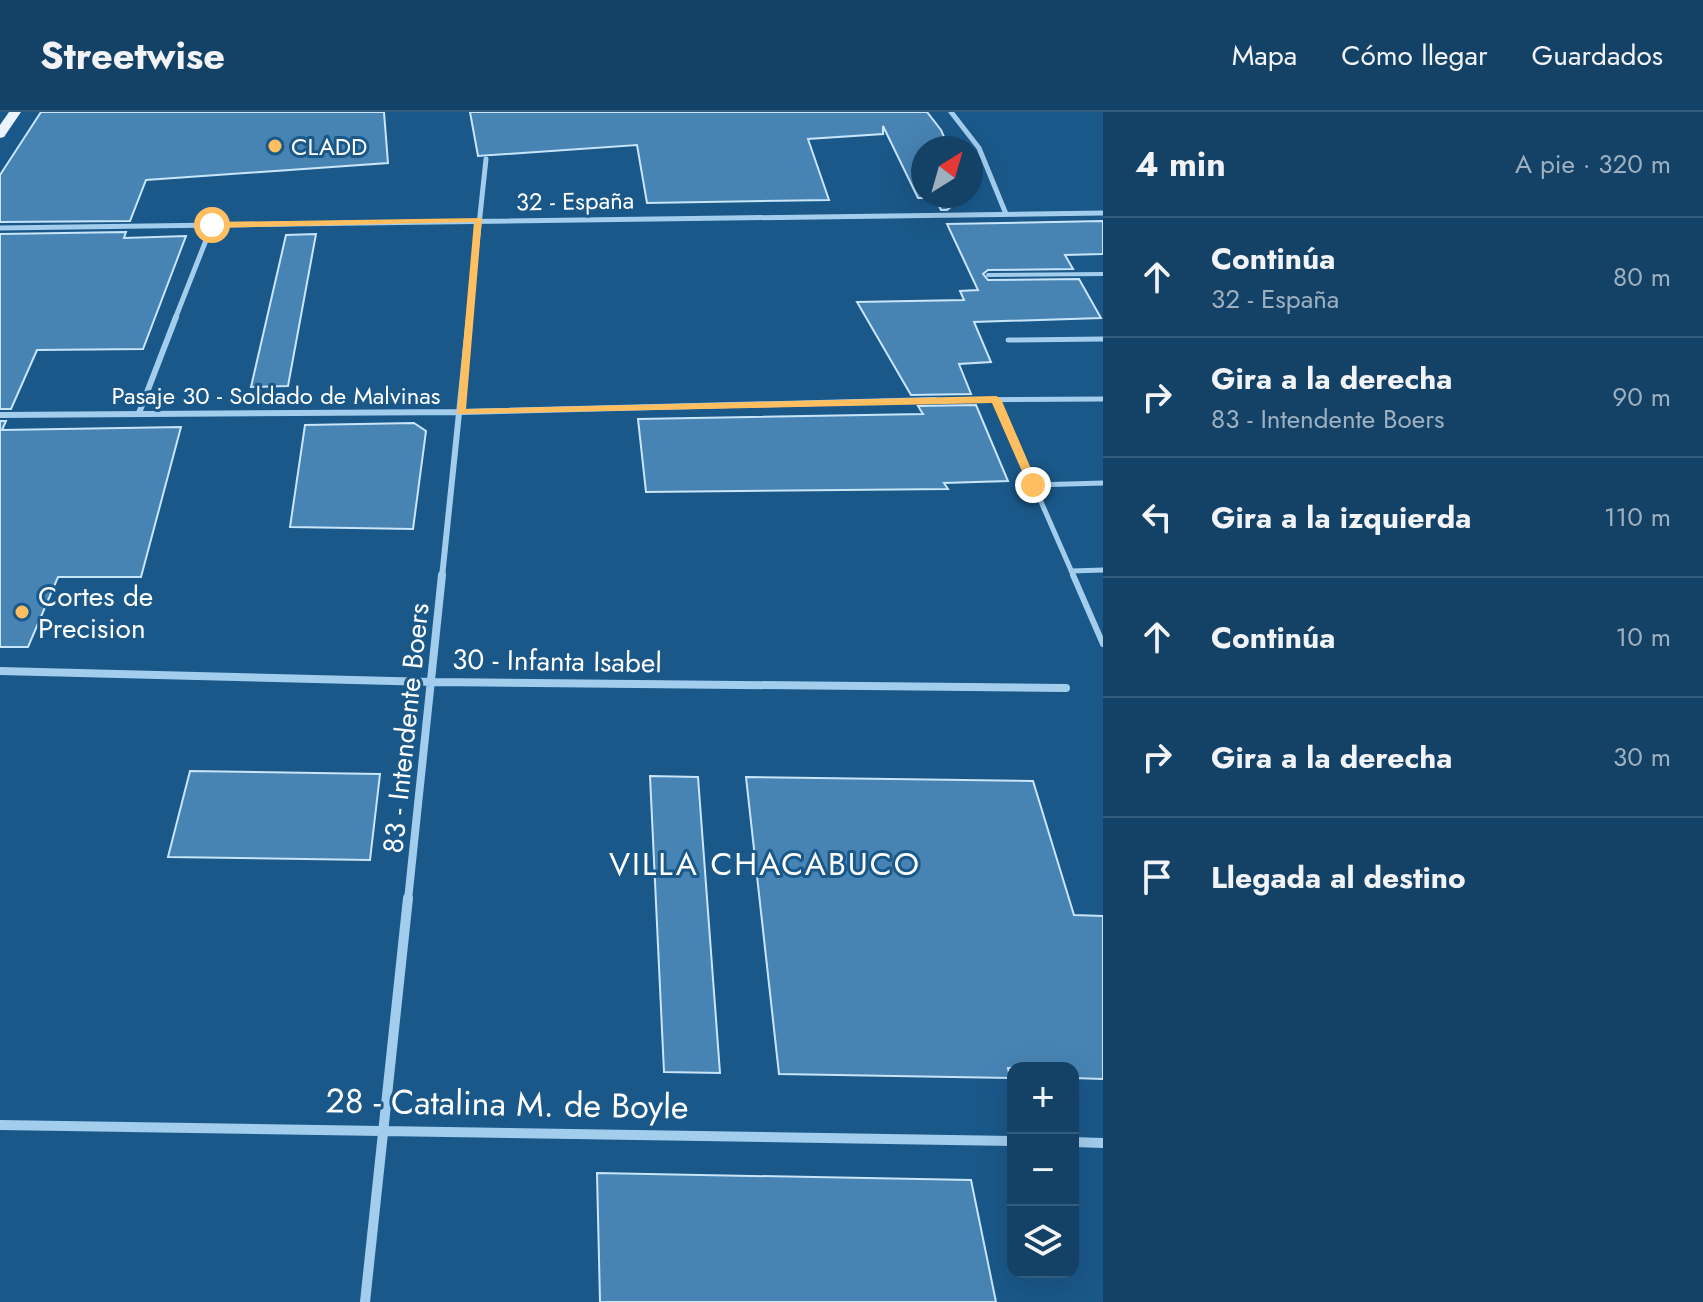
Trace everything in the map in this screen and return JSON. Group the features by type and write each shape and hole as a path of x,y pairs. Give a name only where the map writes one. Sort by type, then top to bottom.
{"main road":[{"path":"0,134 15,112"}],"street":[{"path":"951,112 979,148 1006,214"},
{"name":"83 - Intendente Boers","path":"365,1302 486,159"},
{"name":"32 - España","path":"0,228 1103,213"},
{"path":"139,413 212,225"},
{"name":"Pasaje 30 - Soldado de Malvinas","path":"0,415 461,412 935,400"},
{"name":"30 - Infanta Isabel","path":"0,671 433,682 1066,688"},
{"name":"28 - Catalina M. de Boyle","path":"0,1125 1007,1141"},
{"path":"1079,1142 1103,1143"}],"lane":[{"path":"988,275 1103,274"},
{"path":"1008,340 1103,339"},
{"path":"996,399 1103,644"},
{"path":"935,400 1103,399"},
{"path":"1033,485 1103,483"},
{"path":"1071,571 1103,570"}],"building":[{"name":"CLADD","path":"41,112 384,112 388,163 146,180 130,221 0,222 0,175"},
{"path":"470,112 927,112 944,136 911,136 911,184 883,126 883,134 808,139 829,200 647,203 637,145 478,156"},
{"path":"1103,221 1103,254 1065,255 1073,269 988,270 983,274 988,280 1079,279 1101,318 974,322 991,362 959,364 971,394 911,395 857,302 964,300 960,291 978,290 947,224"},
{"path":"126,232 124,238 186,236 143,349 37,350 11,409 0,409 0,234"},
{"path":"316,234 288,386 251,387 286,235"},
{"path":"976,405 1008,481 944,483 948,489 646,492 638,419 923,414 918,406"},
{"path":"0,421 6,421 2,430 181,427 141,577 58,577 28,647 0,647"},
{"path":"414,423 426,431 413,529 290,527 305,425"},
{"path":"190,771 380,774 370,860 168,857"},
{"path":"650,776 698,777 720,1073 664,1072"},
{"path":"746,777 1033,781 1074,915 1103,916 1103,1079 1079,1078 1079,1062 1007,1062 1007,1078 779,1074"},
{"path":"597,1173 971,1180 996,1302 600,1302"}],"place":[{"name":"CLADD","path":"275,146"},
{"name":"Cortes de Precision","path":"22,612"}],"district":[{"name":"VILLA CHACABUCO","path":"765,864"}],"route":[{"path":"212,225 479,220 461,412 996,399 1033,485"}]}
